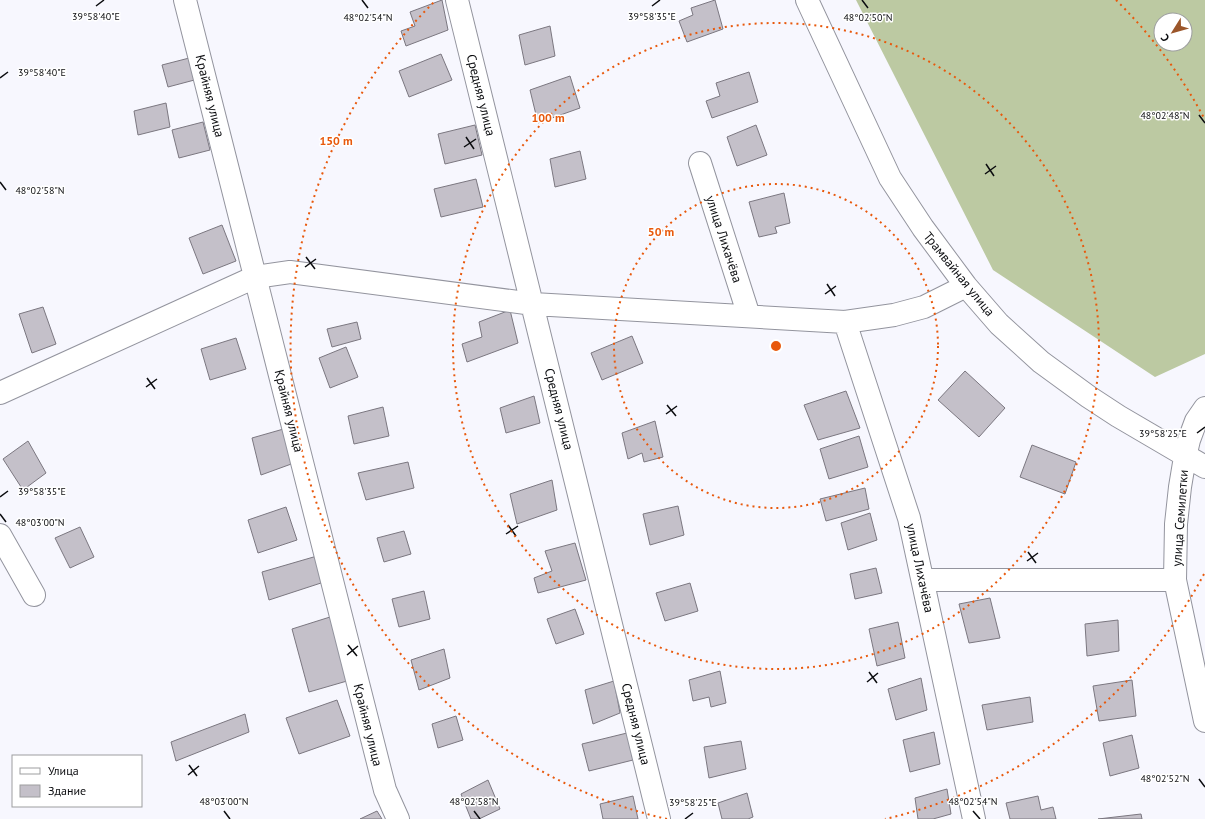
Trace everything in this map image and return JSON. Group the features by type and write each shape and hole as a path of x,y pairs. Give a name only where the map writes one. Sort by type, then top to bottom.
{"street":[{"name":"Крайняя улица","path":"185,0 385,790 398,819"},
{"name":"Средняя улица","path":"457,0 660,819"},
{"name":"Трамвайная улица","path":"807,0 890,178 923,228 966,286 999,324 1041,362 1089,397 1205,467"},
{"name":"улица Лихачёва","path":"700,163 749,316"},
{"path":"0,393 255,277 290,272 533,304 846,322 894,316 924,307 966,286"},
{"name":"улица Лихачёва","path":"846,322 909,518 974,819"},
{"name":"улица Семилетки","path":"1205,408 1196,421 1185,456 1176,524 1175,580 1205,721"},
{"path":"0,535 34,595"},
{"path":"922,580 1175,580"}],"green space":[{"path":"856,0 1205,0 1205,354 1155,377 993,270"}],"building":[{"path":"442,0 448,30 406,46 401,31 415,26 410,12"},
{"path":"715,0 723,29 687,42 679,21 693,15 691,8"},
{"path":"550,26 555,56 525,65 519,35"},
{"path":"441,54 452,80 409,97 399,71"},
{"path":"197,56 202,78 168,87 162,65"},
{"path":"749,72 758,102 712,118 706,101 720,96 716,83"},
{"path":"570,76 580,108 538,123 530,90"},
{"path":"166,103 170,127 138,135 134,111"},
{"path":"203,122 210,150 179,158 172,130"},
{"path":"475,125 482,155 445,164 438,134"},
{"path":"756,125 767,155 737,166 727,137"},
{"path":"580,151 586,179 555,187 550,159"},
{"path":"476,179 483,207 441,217 434,189"},
{"path":"784,193 790,223 775,227 777,233 759,237 749,202"},
{"path":"222,225 236,261 203,274 189,238"},
{"path":"43,307 56,344 32,353 19,314"},
{"path":"510,310 518,343 467,362 462,344 482,337 479,322"},
{"path":"357,322 361,339 332,347 327,329"},
{"path":"632,336 643,363 602,380 591,353"},
{"path":"236,338 246,369 210,380 201,349"},
{"path":"346,347 358,377 330,388 319,358"},
{"path":"965,371 1005,408 979,437 938,400"},
{"path":"846,391 860,428 818,440 804,405"},
{"path":"534,396 540,423 506,433 500,408"},
{"path":"383,407 389,436 354,444 348,416"},
{"path":"655,421 663,457 644,462 642,453 628,459 622,433"},
{"path":"287,428 294,463 261,475 252,438"},
{"path":"859,436 868,467 829,479 820,449"},
{"path":"28,441 46,473 23,490 3,459"},
{"path":"1032,445 1076,462 1065,494 1020,477"},
{"path":"408,462 414,488 366,500 358,473"},
{"path":"552,480 557,510 517,524 510,494"},
{"path":"865,488 869,509 826,521 820,499"},
{"path":"678,506 684,535 650,545 643,514"},
{"path":"286,507 297,540 258,553 248,520"},
{"path":"870,513 877,540 848,550 841,523"},
{"path":"80,527 94,557 70,568 55,538"},
{"path":"404,531 411,554 384,562 377,538"},
{"path":"575,543 586,580 538,593 534,578 552,571 545,551"},
{"path":"317,556 321,583 269,600 262,572"},
{"path":"876,568 882,593 855,599 850,574"},
{"path":"690,583 698,611 665,621 656,593"},
{"path":"424,591 430,619 399,627 392,599"},
{"path":"990,598 1000,638 969,643 959,604"},
{"path":"575,609 584,634 556,644 547,619"},
{"path":"330,617 347,681 309,692 292,629"},
{"path":"1118,620 1119,651 1087,656 1085,624"},
{"path":"898,622 905,658 877,666 869,629"},
{"path":"444,649 450,678 419,690 411,660"},
{"path":"720,671 726,703 711,707 709,697 693,701 689,680"},
{"path":"921,678 927,710 896,720 888,689"},
{"path":"1132,680 1136,716 1099,721 1093,686"},
{"path":"614,681 620,713 593,724 585,690"},
{"path":"1030,697 1033,722 987,730 982,705"},
{"path":"337,700 350,736 299,754 286,718"},
{"path":"245,714 249,732 176,761 171,742"},
{"path":"456,716 463,740 438,748 432,724"},
{"path":"934,732 940,764 910,772 903,740"},
{"path":"627,733 633,760 589,771 582,744"},
{"path":"1132,735 1139,768 1110,776 1103,743"},
{"path":"741,741 746,769 709,778 704,747"},
{"path":"488,780 500,809 479,819 471,819 461,794"},
{"path":"947,789 951,814 933,819 918,819 915,798"},
{"path":"747,793 753,817 748,819 722,819 718,803"},
{"path":"633,796 638,819 603,819 600,804"},
{"path":"1038,796 1041,810 1053,807 1056,819 1010,819 1006,803"},
{"path":"377,811 382,819 360,819"},
{"path":"1141,814 1142,819 1098,819"}]}
